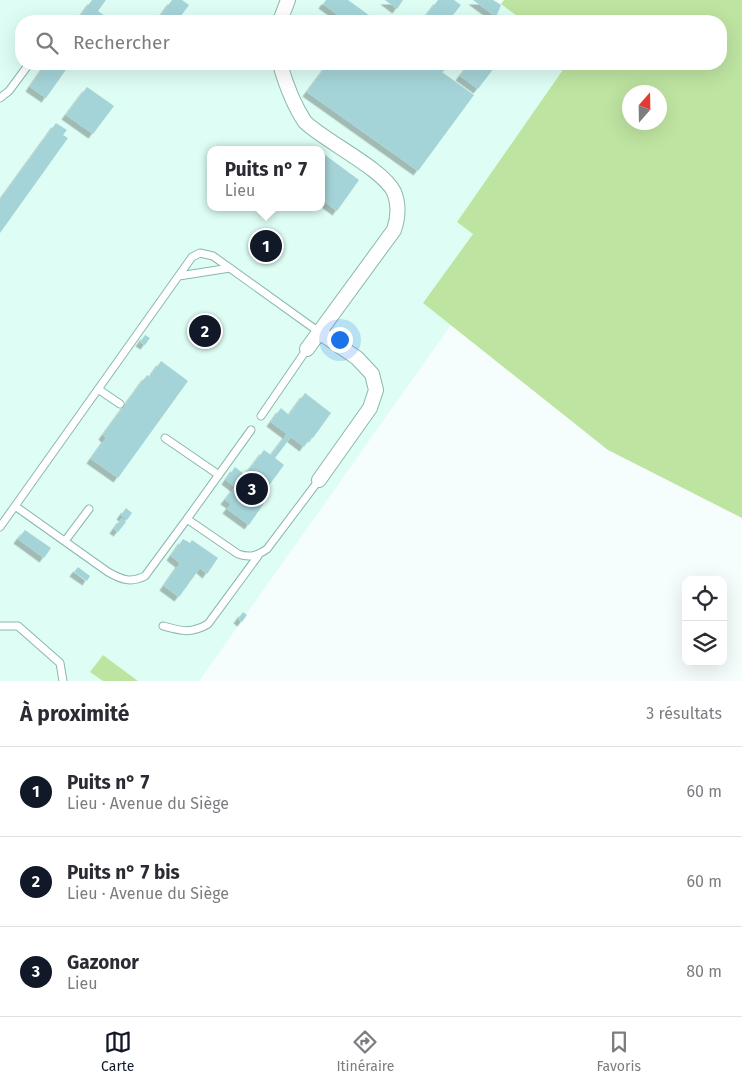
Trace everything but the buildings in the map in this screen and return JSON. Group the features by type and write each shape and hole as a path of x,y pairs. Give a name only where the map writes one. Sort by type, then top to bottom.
{"street":[{"path":"282,15 288,0"},
{"path":"282,70 298,111 305,122 382,177 393,191 398,208 397,222 394,230 307,348"},
{"path":"319,332 357,358 372,374 376,390 370,408 319,480"}],"lane":[{"path":"0,98 9,91 25,70"},
{"path":"0,527 192,257 200,253 213,256 319,332"},
{"path":"179,276 230,268"},
{"path":"261,416 307,348"},
{"path":"98,389 120,404"},
{"path":"15,506 108,572 122,580 136,581 145,576 251,430"},
{"path":"165,438 219,475"},
{"path":"163,626 186,631 198,630 208,624 258,556 267,549 319,480"},
{"path":"65,542 89,509"},
{"path":"187,518 238,554 246,557 258,556"},
{"path":"0,628 18,626 60,663 63,681"}],"shaded area":[{"path":"0,0 496,0 516,15 15,15 15,70 563,70 457,222 473,234 423,303 451,325 199,681 138,681 103,655 91,672 103,681 0,681"}],"green space":[{"path":"504,0 742,0 742,518 608,450 423,303 473,234 457,222 563,70 727,70 727,15 516,15 501,4"},
{"path":"103,655 138,681 103,681 90,672"}],"place":[{"name":"Puits n° 7","path":"266,246"},
{"name":"Puits n° 7 bis","path":"205,331"},
{"name":"Gazonor","path":"252,489"}]}
